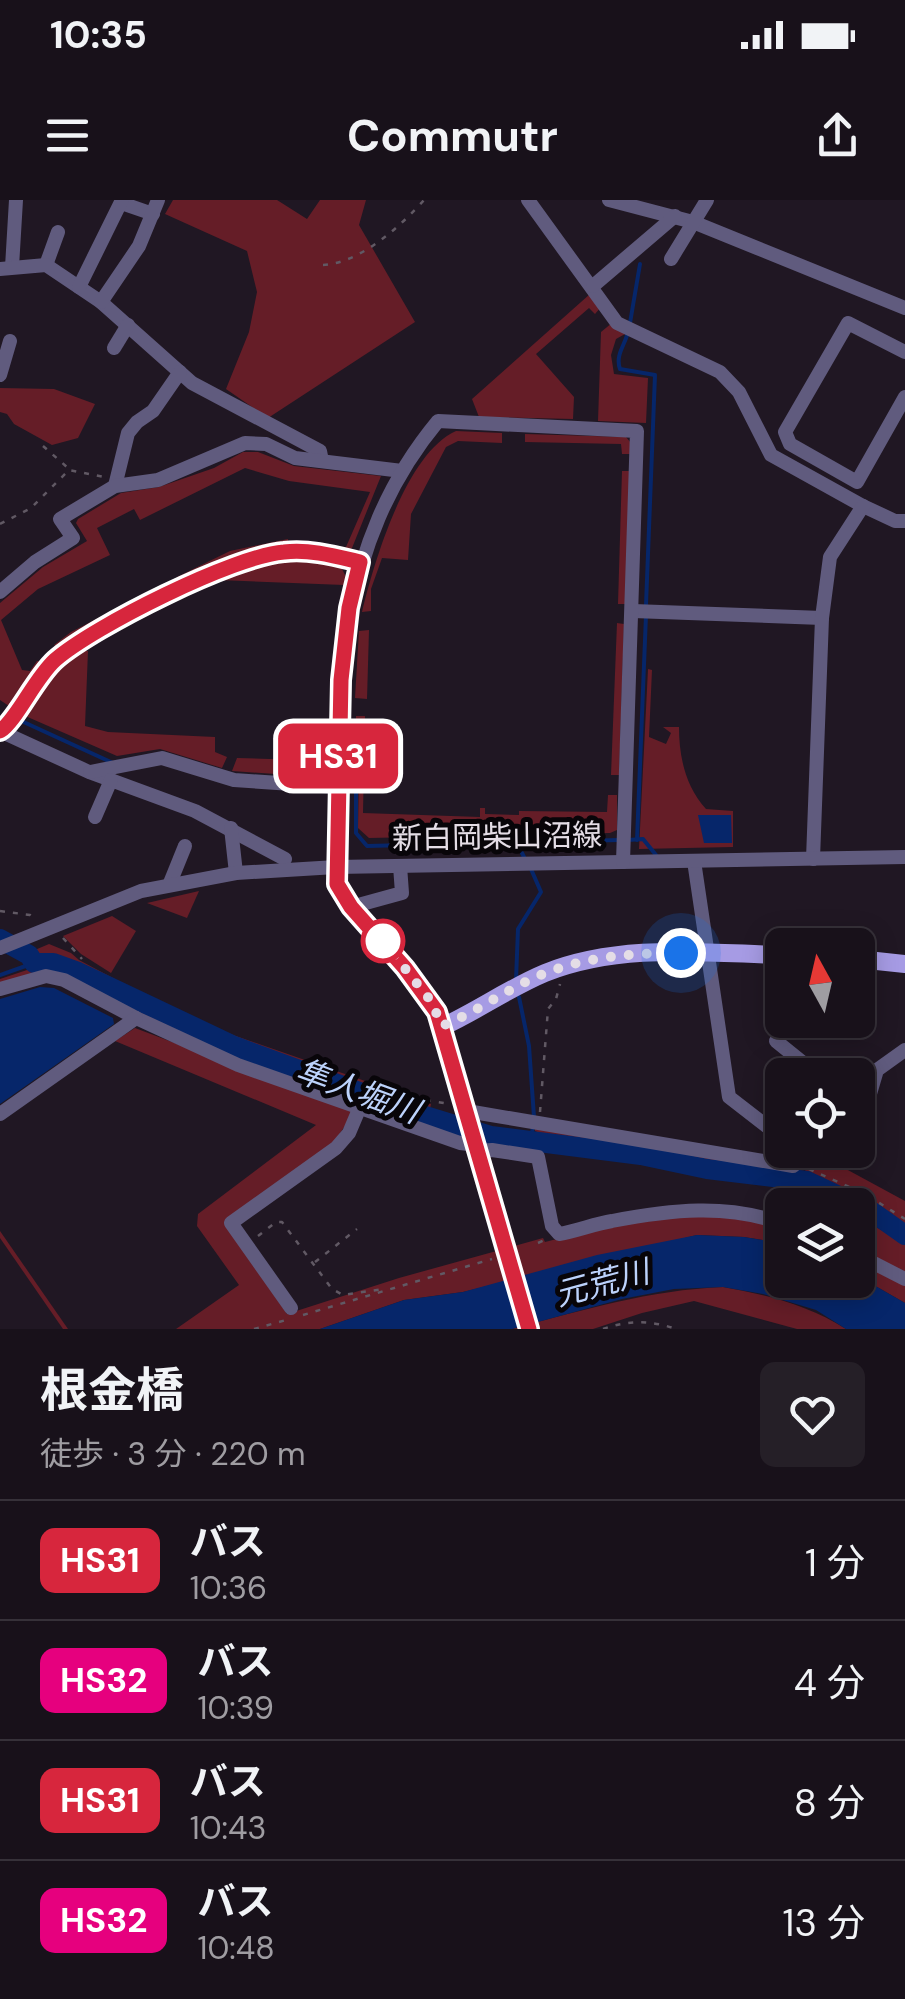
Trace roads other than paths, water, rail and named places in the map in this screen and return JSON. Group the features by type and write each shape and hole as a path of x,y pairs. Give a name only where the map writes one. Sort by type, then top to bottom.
{"main road":[{"path":"529,1329 500,1253 477,1146 442,1026 560,968 628,954 765,954"},
{"path":"875,961 905,964"}],"street":[{"path":"16,200 6,268 46,265 101,302 192,383 320,451 322,461"},
{"path":"528,200 617,323 720,372 739,392 771,455 863,506 895,521 905,520"},
{"path":"609,200 693,222 905,308"},
{"path":"671,260 707,200"},
{"path":"79,287 121,202 156,207 139,246 101,302"},
{"path":"593,286 675,216"},
{"path":"46,265 58,232"},
{"path":"905,352 848,322 785,432 790,444 857,482 905,397"},
{"path":"114,348 128,326"},
{"path":"0,375 10,341"},
{"path":"115,483 128,433 153,412 180,372"},
{"path":"442,1026 431,1001 339,890 336,867 343,653 360,562 402,471 438,422 638,431 623,862"},
{"path":"0,592 35,562 73,538 60,519 115,483 158,480 245,442 266,444 295,458 402,471"},
{"path":"813,859 822,618 830,557 863,506"},
{"path":"285,859 195,810 89,772 1,732 39,676 64,652 95,632 232,564 266,554 300,551 360,562"},
{"path":"633,612 822,618"},
{"path":"89,772 162,758 234,780 337,786"},
{"path":"95,817 110,780"},
{"path":"231,828 236,873"},
{"path":"170,883 185,846"},
{"name":"新白岡柴山沼線","path":"0,948 124,897 170,883 236,873 336,867 905,857"},
{"path":"694,861 728,1097 765,1125"},
{"path":"351,907 402,893 400,866"},
{"path":"0,989 46,976 64,980 238,1065 460,1143 538,1157 552,1226 559,1234 611,1221 689,1210 736,1212 765,1220"},
{"path":"0,1114 136,1018"},
{"path":"776,1041 797,1058"},
{"path":"875,1075 905,1050"},
{"path":"291,1308 231,1223 336,1148 360,1107"},
{"path":"466,1107 539,1125 765,1161"},
{"path":"875,1264 905,1279"}],"water":[{"path":"698,815 731,815 732,843 704,843"},
{"path":"40,987 54,988 113,1018 114,1024 0,1104 0,999"},
{"name":"元荒川","path":"697,1235 765,1240 765,1295 723,1287 674,1289 512,1329 320,1329 404,1300 463,1292 597,1255"},
{"path":"875,1286 905,1303 905,1329 846,1329 816,1310 776,1298 875,1298"}],"waterway":[{"path":"630,323 640,264"},
{"path":"628,332 620,369 655,375 646,605"},
{"path":"637,840 646,615"},
{"path":"17,719 113,763"},
{"path":"308,778 356,779 356,833 367,846 619,840"},
{"path":"628,840 643,839 656,855"},
{"path":"517,843 526,861"},
{"path":"516,980 518,929 541,892 531,869"},
{"name":"隼人堀川","path":"0,939 29,955 34,963 53,963 78,972 234,1046 419,1114 491,1136 807,1181 871,1211 905,1235"},
{"path":"0,975 34,963"},
{"path":"519,997 529,1046 534,1117"},
{"path":"531,1141 533,1126"}]}
